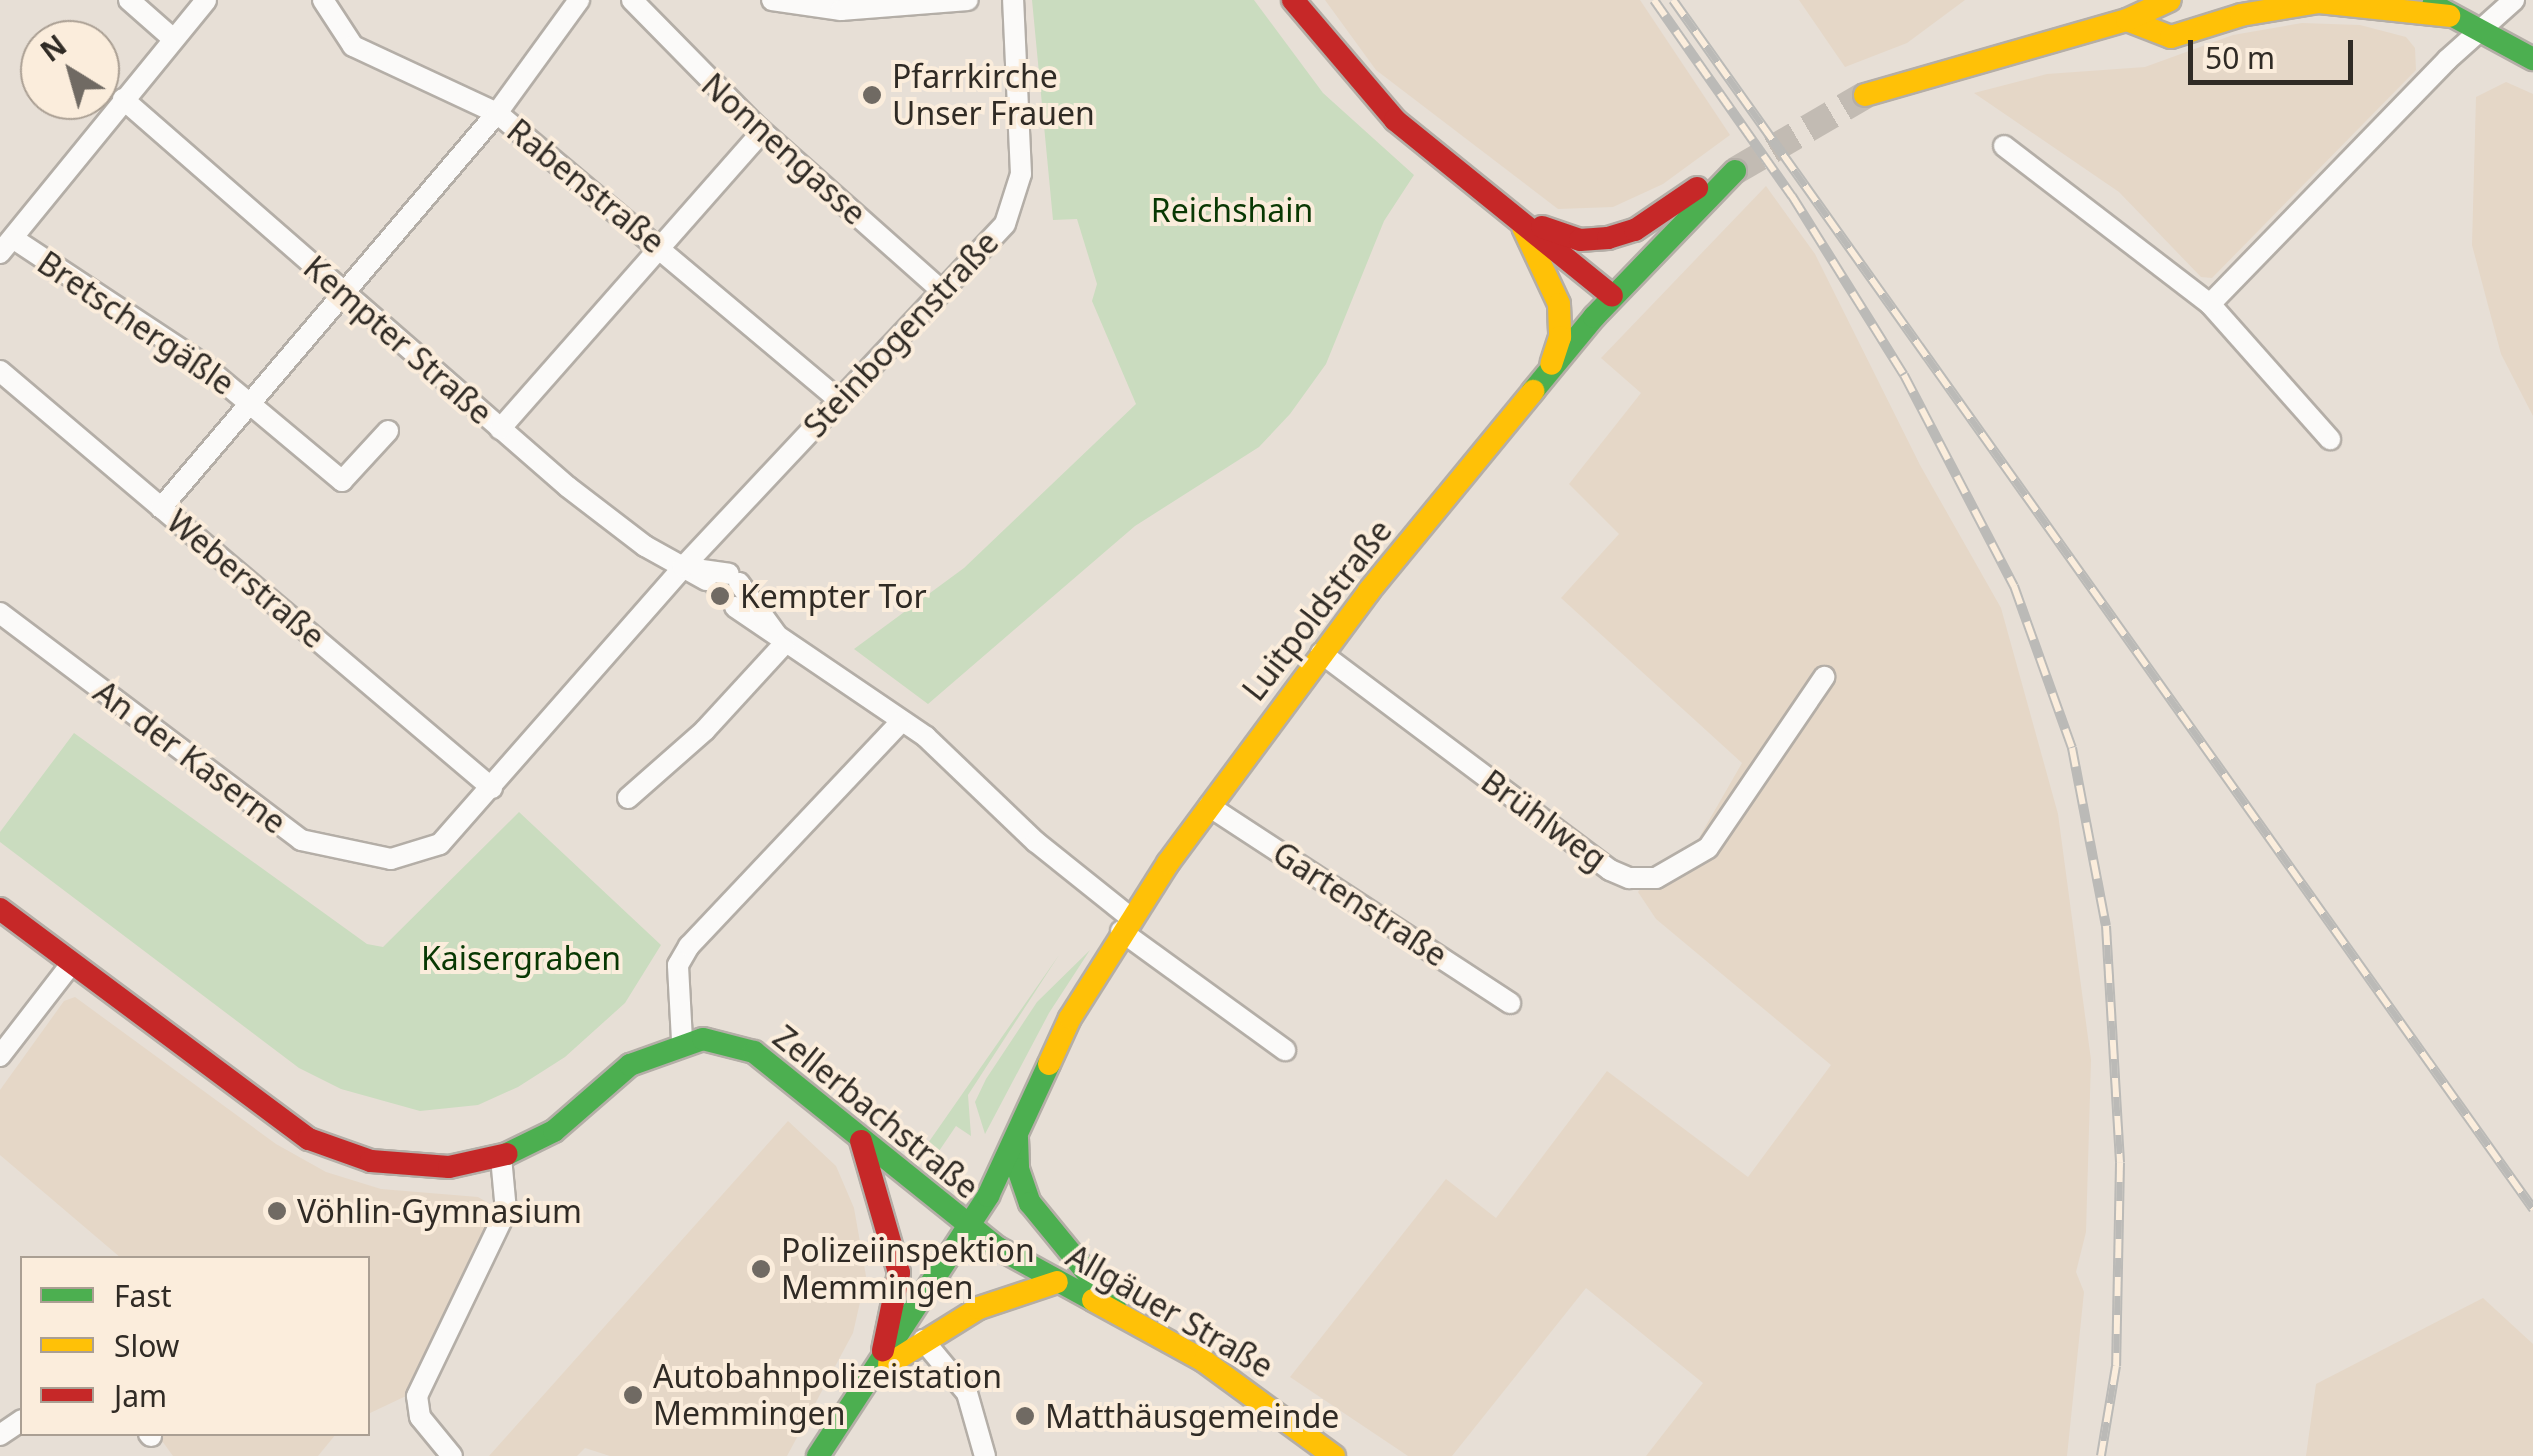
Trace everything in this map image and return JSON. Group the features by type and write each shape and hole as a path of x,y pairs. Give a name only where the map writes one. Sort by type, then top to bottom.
{"main road":[{"path":"1293,0 1395,120 1612,296"},
{"path":"1864,96 2128,20 2170,0"},
{"path":"2424,0 2533,58"},
{"path":"2128,20 2171,37 2241,15 2319,2 2449,16"},
{"name":"Luitpoldstraße","path":"818,1456 878,1371 969,1228 1017,1136 1064,1030 1126,925 1210,806 1320,653 1612,296 1735,172 1710,179 1635,230 1608,238 1580,240 1522,220"},
{"path":"1522,220 1554,289 1560,337 1546,377"},
{"path":"0,909 327,1149 416,1167 501,1157 554,1131 630,1065 682,1040"},
{"name":"Zellerbachstraße","path":"682,1040 722,1041 754,1052 969,1228"},
{"path":"1017,1136 1018,1169 1030,1203 1119,1312"},
{"path":"861,1139 899,1273 878,1371"},
{"name":"Allgäuer Straße","path":"969,1228 1057,1282 1119,1312 1204,1362 1334,1456"},
{"path":"878,1371 980,1308 1057,1282"}],"street":[{"path":"129,0 171,37"},
{"path":"7,246 171,37 206,0"},
{"name":"Rabenstraße","path":"323,0 353,46 497,113 838,399"},
{"path":"161,508 497,113 579,0"},
{"name":"Nonnengasse","path":"632,0 762,132 942,291"},
{"path":"772,0 841,10 968,0"},
{"name":"Steinbogenstraße","path":"492,788 683,567 1005,224 1019,193 1014,0"},
{"path":"2210,304 2447,60 2483,34 2514,0"},
{"name":"Kempter Straße","path":"123,100 500,429 645,546 706,580"},
{"path":"500,429 657,244 762,132"},
{"path":"2004,146 2210,304 2330,440"},
{"name":"Bretschergäßle","path":"7,246 201,363 342,481 388,431"},
{"name":"Weberstraße","path":"0,371 492,788"},
{"name":"Kempter Straße","path":"683,567 734,578 782,642"},
{"name":"Kempter Straße","path":"736,607 902,722 983,786 1126,925 1285,1050"},
{"name":"An der Kaserne","path":"0,613 301,840 367,856 407,857 440,844 492,788"},
{"path":"628,798 706,730 782,642"},
{"name":"Brühlweg","path":"1320,653 1610,870 1628,878 1656,878 1708,848 1824,677"},
{"path":"682,1040 678,965 689,946 902,722"},
{"name":"Gartenstraße","path":"1210,806 1510,1003"},
{"path":"0,1056 72,963"},
{"path":"442,1453 420,1418 416,1396 506,1211 501,1157"},
{"path":"923,1340 967,1392 985,1456"}],"shaded area":[{"path":"1325,0 1640,0 1730,135 1663,184 1613,207 1558,209 1376,70"},
{"path":"1799,0 1965,0 1907,43 1845,67"},
{"path":"2302,23 2360,25 2406,37 2415,48 2416,70 2212,278 2201,277 2119,192 1974,93 2047,74 2145,67 2233,35"},
{"path":"2506,82 2533,94 2533,416 2501,354 2472,245 2476,97"},
{"path":"1766,186 1815,254 1920,465 2001,608 2058,814 2091,1060 2086,1232 2076,1272 2084,1292 2067,1456 1646,1456 1703,1383 1586,1288 1452,1456 1408,1456 1290,1377 1446,1179 1496,1218 1607,1071 1748,1177 1831,1065 1656,919 1638,892 1656,866 1696,843 1742,763 1561,598 1619,534 1569,484 1641,393 1601,358"},
{"name":"Vöhlin-Gymnasium","path":"75,997 276,1144 326,1172 381,1189 478,1197 490,1204 495,1217 486,1242 406,1396 370,1413 370,1256 119,1256 0,1155 0,1090 64,1001"},
{"path":"788,1121 836,1166 854,1208 866,1276 853,1333 787,1456 610,1456 585,1448 577,1456 489,1456"},
{"path":"2483,1298 2533,1344 2533,1456 2306,1456 2316,1384"},
{"path":"158,1436 334,1436 318,1456 173,1456"}],"green space":[{"name":"Reichshain","path":"1032,0 1254,0 1323,93 1414,175 1384,221 1326,364 1290,414 1259,447 1135,526 928,704 854,649 964,568 1136,404 1092,301 1097,284 1077,219 1053,220"},
{"name":"Kaisergraben","path":"74,733 367,944 383,947 519,812 661,945 625,1003 565,1057 518,1087 478,1105 420,1111 341,1089 299,1068 0,842 0,832"},
{"path":"1090,950 1049,1013 985,1134 975,1102 986,1079 1037,1002"},
{"path":"1059,955 968,1095 971,1136 956,1126 937,1154 926,1146"}],"tunnel":[{"path":"1735,171 1865,95"},
{"path":"706,580 735,607"}],"railway":[{"path":"1654,0 1792,196 1904,375 2014,586 2072,748 2106,926 2120,1163 2116,1366 2101,1456"},
{"path":"1673,0 2533,1209"}],"traffic: fast":[{"path":"2433,5 2533,59"},
{"path":"1533,391 1594,317 1735,171"},
{"path":"507,1154 554,1131 630,1065 703,1039 754,1052 998,1248 1093,1300"},
{"path":"818,1456 988,1196 1049,1064"},
{"path":"1017,1138 1018,1169 1030,1203 1115,1307"}],"traffic: slow":[{"path":"1865,95 2127,20 2170,0"},
{"path":"2127,20 2171,37 2241,15 2319,2 2449,16"},
{"path":"1523,227 1559,304 1560,337 1551,364"},
{"path":"1049,1064 1070,1018 1168,863 1369,591 1533,391"},
{"path":"889,1364 979,1308 1057,1282"},
{"path":"1093,1300 1204,1361 1334,1456"}],"traffic: jam":[{"path":"1293,0 1395,120 1612,296"},
{"path":"1542,227 1580,240 1608,238 1635,230 1697,188"},
{"path":"0,909 309,1139 371,1161 449,1167 507,1154"},
{"path":"861,1141 899,1273 883,1350"}],"place":[{"name":"Pfarrkirche Unser Frauen","path":"872,95"},
{"name":"Kempter Tor","path":"720,596"},
{"name":"Vöhlin-Gymnasium","path":"277,1211"},
{"name":"Polizeiinspektion Memmingen","path":"761,1269"},
{"name":"Autobahnpolizeistation Memmingen","path":"633,1395"},
{"name":"Matthäusgemeinde","path":"1025,1416"}]}
